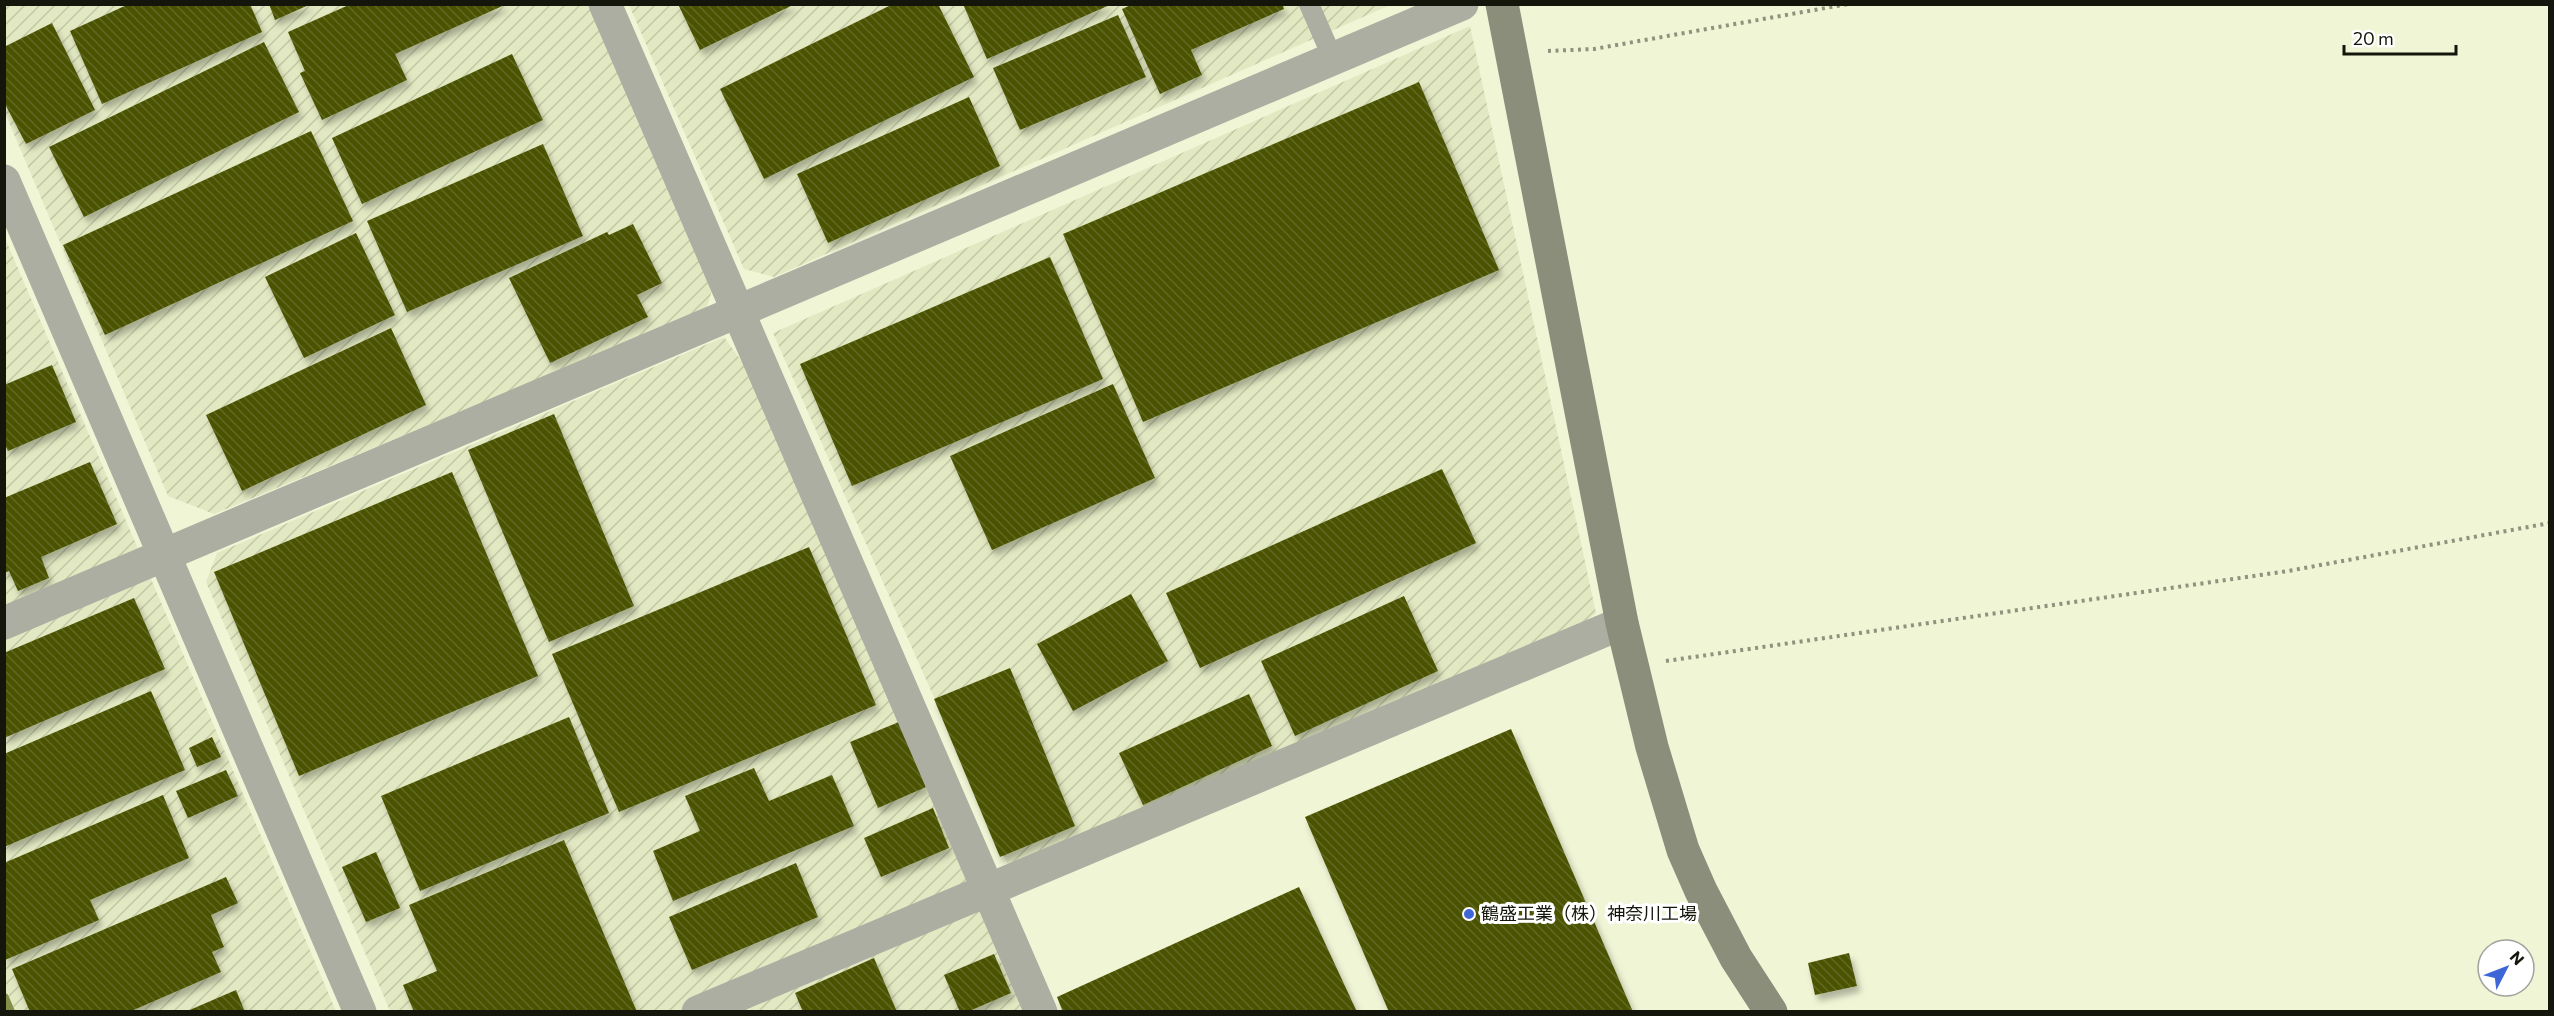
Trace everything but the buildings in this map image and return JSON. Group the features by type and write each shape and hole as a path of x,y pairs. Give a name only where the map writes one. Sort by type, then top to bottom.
{"street":[{"path":"605,4 740,310 1041,1011"},
{"path":"4,623 1462,4"},
{"path":"1502,4 1622,623 1652,747 1683,850 1701,891 1736,958 1771,1011"},
{"path":"4,181 360,1011"},
{"path":"698,1011 1622,623"}],"lane":[{"path":"1309,4 1333,60"}],"path":[{"path":"1512,55 1594,49 1848,4"},
{"path":"1633,668 1722,652 2288,571 2550,523"}],"shaded area":[{"path":"4,5 595,5 715,281 706,310 214,514 168,496 5,113"},
{"path":"629,5 1390,5 774,277 744,269"},
{"path":"1470,26 1596,613 1584,623 1011,872 773,333"},
{"path":"5,238 336,1011 5,1011"},
{"path":"724,337 746,367 1026,1011 390,1011 206,582 217,553"}],"waterway":[{"path":"4,998 10,1012"}],"place":[{"name":"鶴盛工業（株）神奈川工場","path":"1469,914"}]}
